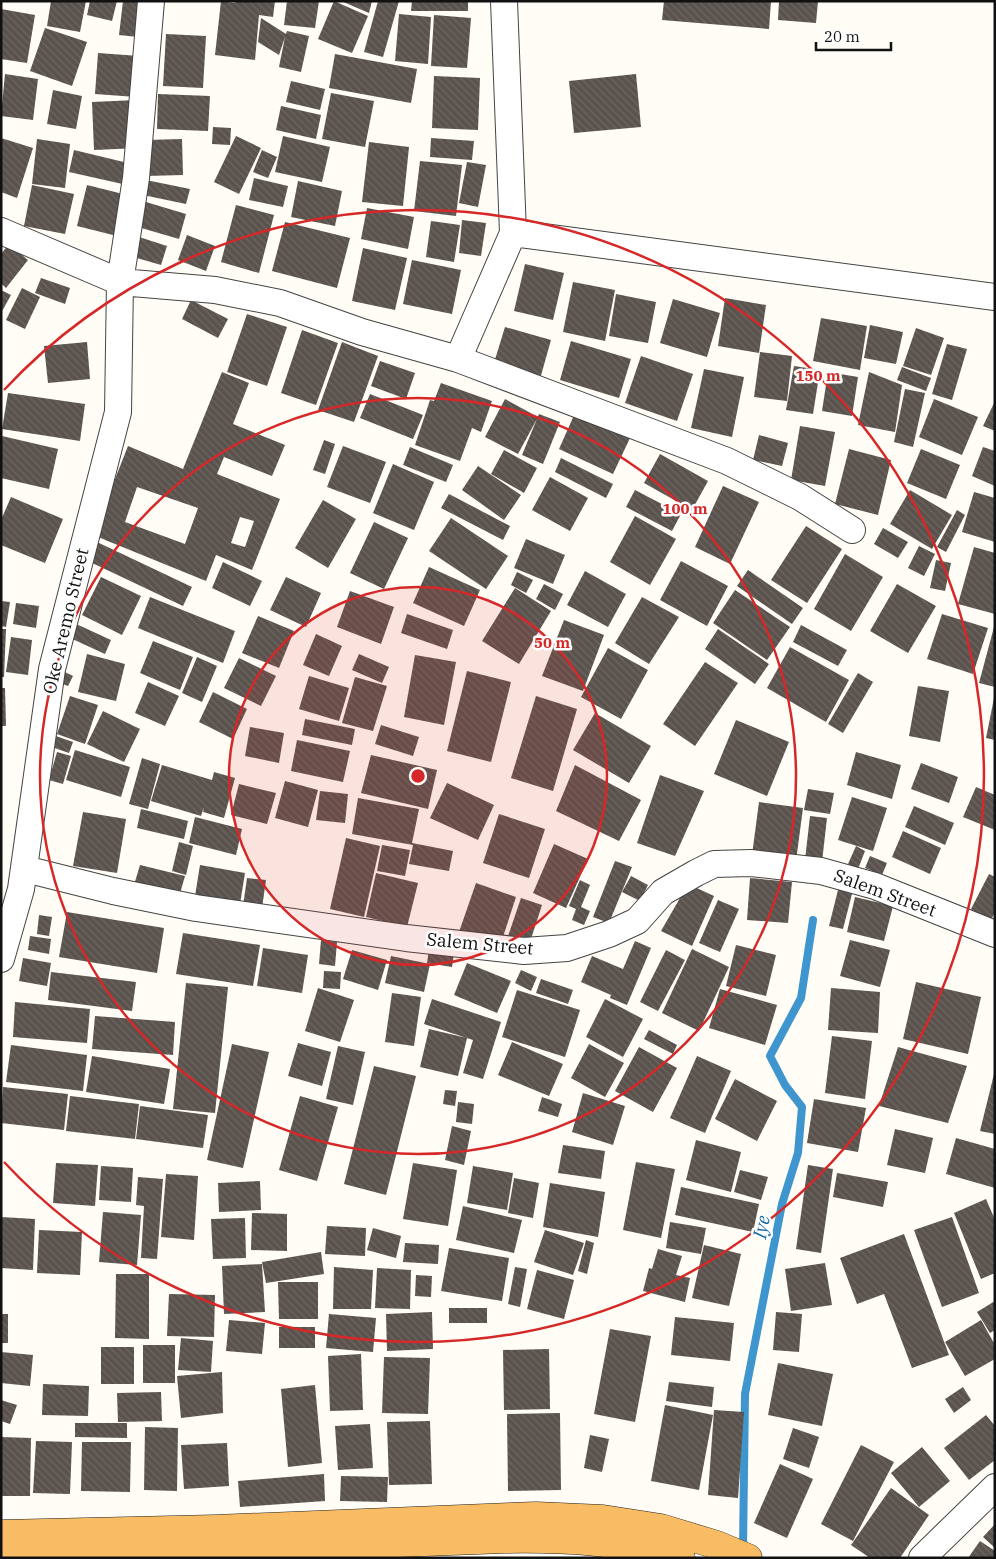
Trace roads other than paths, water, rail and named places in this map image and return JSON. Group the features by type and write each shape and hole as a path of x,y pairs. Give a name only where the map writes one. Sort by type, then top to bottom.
{"highway":[{"path":"1,1534 215,1529 536,1516 603,1519 661,1528 718,1545 748,1558"},
{"path":"6,1558 557,1538 611,1542 655,1550 681,1558"}],"street":[{"name":"Oke Aremo Street","path":"1,959 21,889 52,670 118,412 120,282 136,178 151,1"},
{"path":"458,359 513,233 504,1"},
{"path":"1,230 120,282 215,290 280,303 362,332 458,359 727,461 800,497 852,530"},
{"path":"513,233 995,297"},
{"name":"Salem Street","path":"24,869 196,908 406,938 524,951 567,948 608,934 637,921 664,892 714,864 751,863 821,871 875,886 995,934"},
{"path":"922,1558 995,1487"}],"waterway":[{"name":"Iye","path":"743,1549 745,1394 782,1204 798,1153 802,1107 785,1085 770,1056 801,998 813,920"}]}
